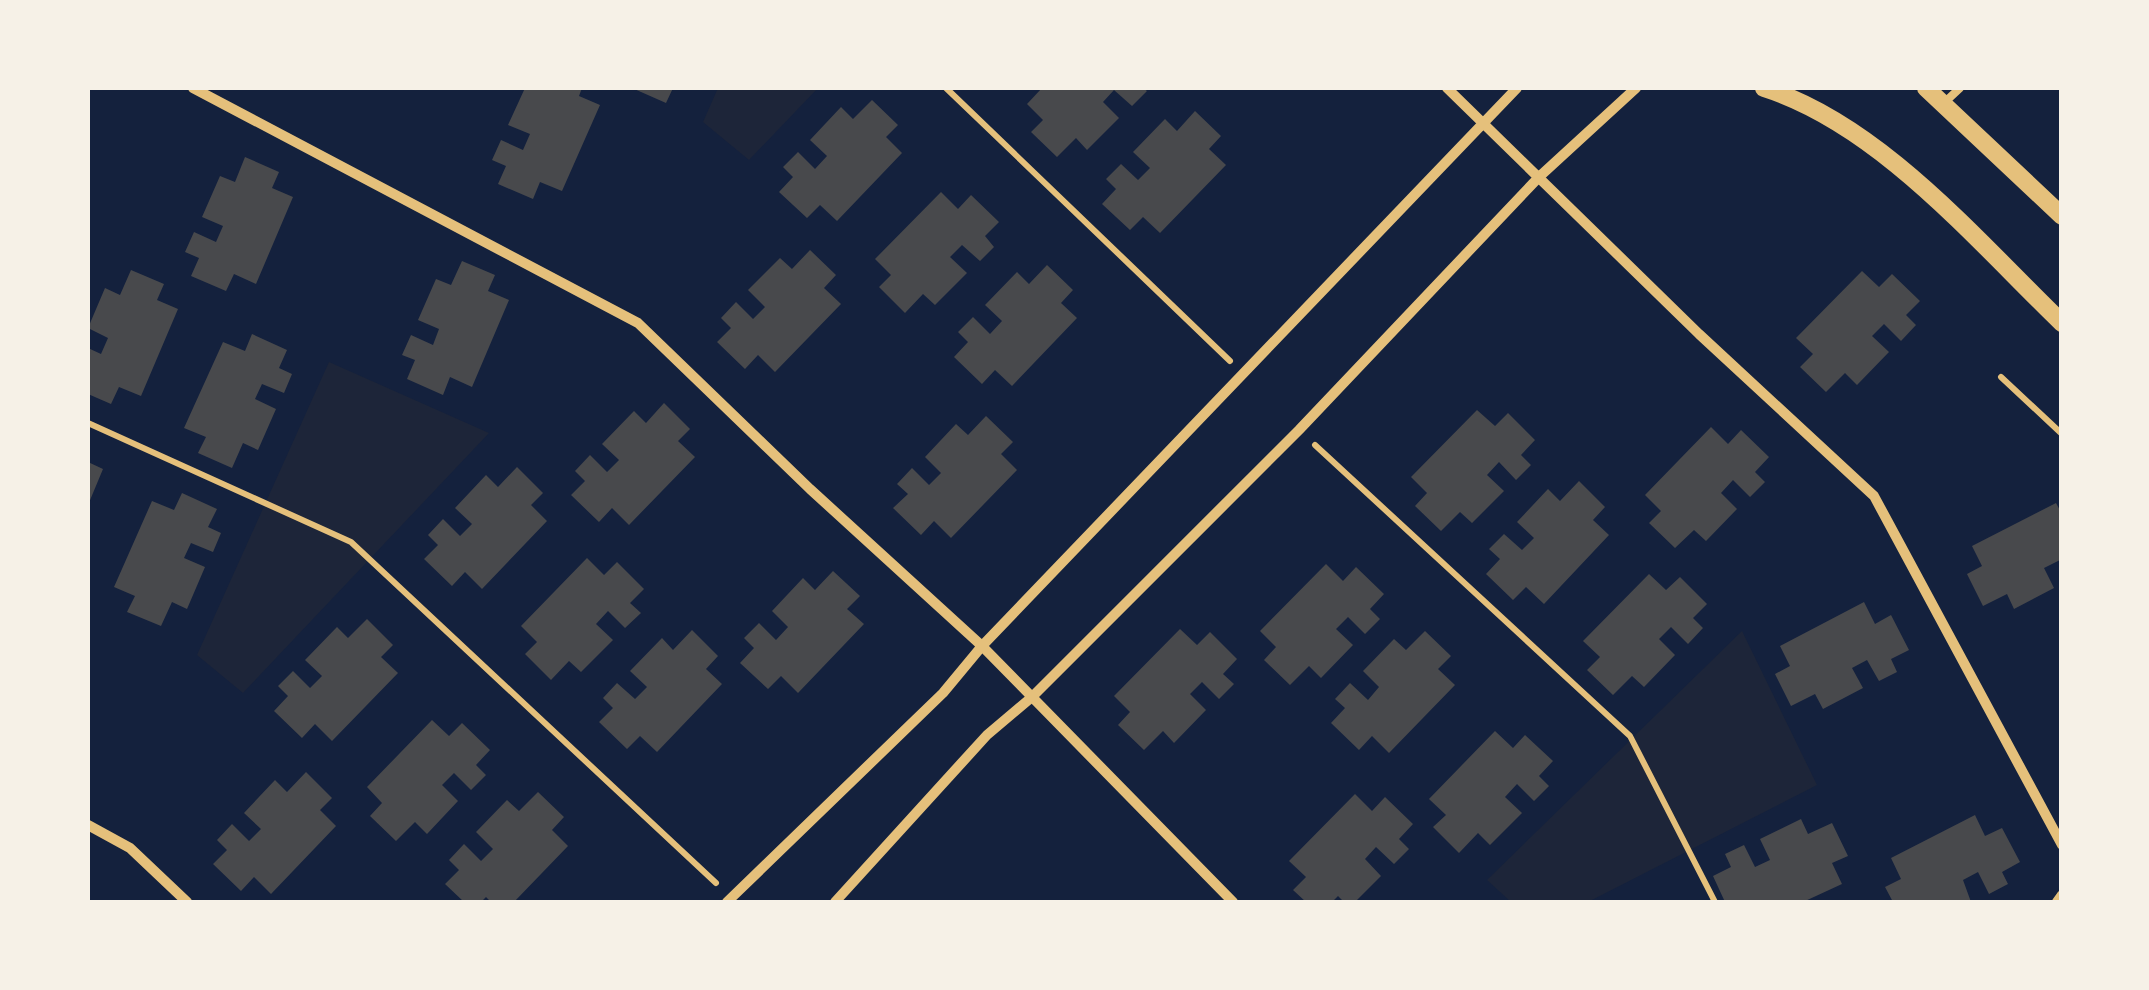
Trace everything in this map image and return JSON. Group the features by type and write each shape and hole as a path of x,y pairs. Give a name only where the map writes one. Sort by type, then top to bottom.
{"street":[{"path":"193,88 638,323 810,489 982,646 1233,902"},
{"path":"1447,88 1874,496 2062,845"},
{"path":"730,900 943,693 982,646 1246,376 1517,88"},
{"path":"835,902 987,735 1032,697 1300,430 1540,177 1636,88"},
{"path":"1764,88 1796,98 1901,168 2062,323"},
{"path":"1926,88 2062,216"},
{"path":"88,825 130,848 187,902"},
{"path":"2057,902 2062,894"}],"lane":[{"path":"1941,106 1960,88"}],"path":[{"path":"946,88 1246,376"},
{"path":"2001,377 2062,434"},
{"path":"88,423 352,542 730,900"},
{"path":"1300,430 1630,736 1715,902"}],"shaded area":[{"path":"718,88 818,88 749,160 703,122"},
{"path":"329,362 489,433 243,693 197,655"},
{"path":"1742,631 1817,785 1588,902 1511,902 1487,880"}],"building":[{"path":"525,88 582,88 579,96 600,105 562,191 540,182 533,199 498,184 506,166 492,160 501,140 523,150 530,134 508,125"},
{"path":"632,88 673,88 666,103"},
{"path":"1042,88 1143,88 1147,91 1132,106 1114,90 1103,102 1119,118 1087,150 1076,138 1057,157 1031,132 1043,120 1027,104"},
{"path":"872,100 898,125 886,137 902,153 837,221 820,205 807,218 779,192 793,177 783,167 798,152 815,169 827,156 810,140 841,107 853,119"},
{"path":"1195,111 1221,136 1209,149 1226,165 1160,233 1143,217 1130,230 1102,204 1116,189 1106,179 1121,164 1138,180 1150,168 1133,152 1165,119 1177,131"},
{"path":"245,157 279,172 272,188 293,197 256,284 234,274 226,291 191,276 199,258 185,252 194,232 216,242 223,226 202,217 220,176 235,182"},
{"path":"941,192 958,209 971,195 999,222 985,236 994,247 980,261 962,245 950,257 967,273 935,305 923,294 905,313 879,287 891,275 875,259"},
{"path":"810,250 836,275 824,288 841,304 775,372 758,355 745,369 717,342 731,328 721,318 736,302 753,319 765,307 748,290 780,258 792,269"},
{"path":"462,261 495,275 488,291 509,300 472,387 450,377 443,395 407,379 415,360 402,355 411,335 433,345 439,329 418,320 436,279 451,285"},
{"path":"1047,265 1073,290 1061,303 1077,318 1012,386 995,370 982,384 954,357 968,342 958,332 973,317 990,334 1002,321 985,305 1017,272 1029,284"},
{"path":"131,270 164,284 157,300 178,309 141,396 119,387 111,404 88,394 88,348 101,354 108,338 88,328 105,288 120,295"},
{"path":"1862,271 1879,287 1892,274 1920,301 1906,315 1916,325 1901,341 1884,324 1872,336 1889,352 1857,385 1845,373 1826,392 1800,367 1813,354 1796,338"},
{"path":"252,334 287,350 279,368 292,374 284,393 262,384 255,399 276,409 258,450 243,443 232,468 198,453 206,437 184,428 223,342 245,351"},
{"path":"664,403 690,429 678,441 695,457 629,525 612,508 599,522 571,495 585,481 575,471 590,455 607,472 619,460 602,444 634,411 646,423"},
{"path":"1477,410 1495,426 1508,413 1535,440 1521,455 1531,465 1516,480 1499,462 1487,475 1504,491 1472,523 1460,512 1441,531 1415,506 1427,493 1411,477"},
{"path":"986,416 1013,442 1001,454 1017,470 951,538 934,521 921,535 893,508 908,494 897,484 912,468 929,485 941,473 925,457 956,424 968,435"},
{"path":"1711,427 1728,444 1741,430 1769,457 1755,472 1765,482 1750,497 1733,480 1721,493 1737,509 1706,541 1694,530 1675,548 1649,523 1661,511 1645,495"},
{"path":"88,462 103,469 88,505"},
{"path":"517,467 543,493 531,505 547,521 482,589 465,572 452,586 424,559 438,545 428,535 443,519 460,536 472,524 455,508 486,475 498,487"},
{"path":"1579,481 1605,507 1593,520 1609,535 1544,604 1526,587 1513,600 1486,574 1500,559 1489,549 1504,534 1522,550 1534,538 1517,522 1548,489 1560,501"},
{"path":"182,493 217,509 208,527 221,533 213,552 191,543 184,558 205,567 187,609 172,602 161,626 127,612 135,596 114,587 152,501 174,510"},
{"path":"2056,503 2062,514 2062,559 2044,568 2054,588 2014,609 2007,594 1983,606 1967,574 1982,566 1972,546"},
{"path":"587,558 604,575 617,562 644,589 630,603 641,613 625,628 608,611 596,624 613,640 581,672 569,661 551,680 525,654 537,642 521,626"},
{"path":"1326,564 1343,581 1356,567 1384,594 1370,609 1380,619 1365,634 1348,617 1336,629 1353,645 1321,678 1309,666 1290,685 1264,660 1276,647 1260,631"},
{"path":"833,571 860,596 847,609 864,624 798,693 781,676 768,689 740,663 754,648 744,638 759,623 776,640 788,627 772,611 803,578 815,590"},
{"path":"1649,574 1666,590 1680,577 1707,604 1693,618 1703,628 1688,644 1671,627 1659,639 1675,655 1644,687 1632,676 1613,695 1587,670 1600,657 1583,641"},
{"path":"1864,602 1875,624 1891,615 1909,650 1891,659 1897,672 1879,681 1867,660 1852,668 1863,688 1823,709 1815,694 1791,706 1775,674 1790,666 1780,646"},
{"path":"367,619 393,645 381,657 398,673 332,741 315,724 302,738 274,711 288,696 278,686 293,671 310,688 322,676 305,660 337,627 348,638"},
{"path":"1180,629 1197,645 1210,632 1237,659 1223,674 1234,684 1219,699 1202,682 1190,694 1206,710 1174,743 1163,731 1144,750 1118,725 1130,712 1114,696"},
{"path":"692,630 718,656 706,669 722,684 657,752 640,736 627,749 599,722 613,708 603,698 617,683 635,699 647,687 630,671 662,638 673,650"},
{"path":"1425,631 1451,656 1438,669 1455,685 1389,753 1372,736 1359,750 1331,723 1345,708 1335,699 1350,683 1368,700 1379,687 1363,671 1394,639 1406,650"},
{"path":"432,720 449,736 462,723 490,750 476,765 486,775 471,790 454,773 442,785 458,801 427,834 415,822 396,841 370,816 382,803 367,787"},
{"path":"1495,731 1513,748 1525,735 1553,761 1539,776 1549,786 1534,801 1517,784 1505,797 1522,813 1490,845 1478,833 1459,853 1433,827 1446,815 1429,799"},
{"path":"306,772 332,798 320,810 336,826 271,894 254,877 241,891 213,864 227,850 217,840 232,824 249,841 261,829 244,813 275,780 287,792"},
{"path":"538,792 564,817 552,830 568,846 514,902 491,902 486,897 481,902 464,902 445,884 459,870 449,860 464,844 481,861 493,849 476,832 507,800 519,811"},
{"path":"1355,794 1372,811 1385,797 1413,824 1399,839 1409,849 1394,864 1376,847 1365,859 1381,876 1355,902 1344,902 1338,896 1332,902 1306,902 1293,890 1306,877 1289,861"},
{"path":"1975,815 1985,836 2002,828 2020,862 2002,872 2008,884 1989,894 1978,872 1963,880 1971,902 1893,902 1885,887 1901,879 1891,858"},
{"path":"1801,819 1808,834 1832,823 1848,856 1832,863 1842,884 1803,902 1725,902 1713,876 1731,867 1725,854 1744,845 1755,867 1770,860 1760,839"}]}
